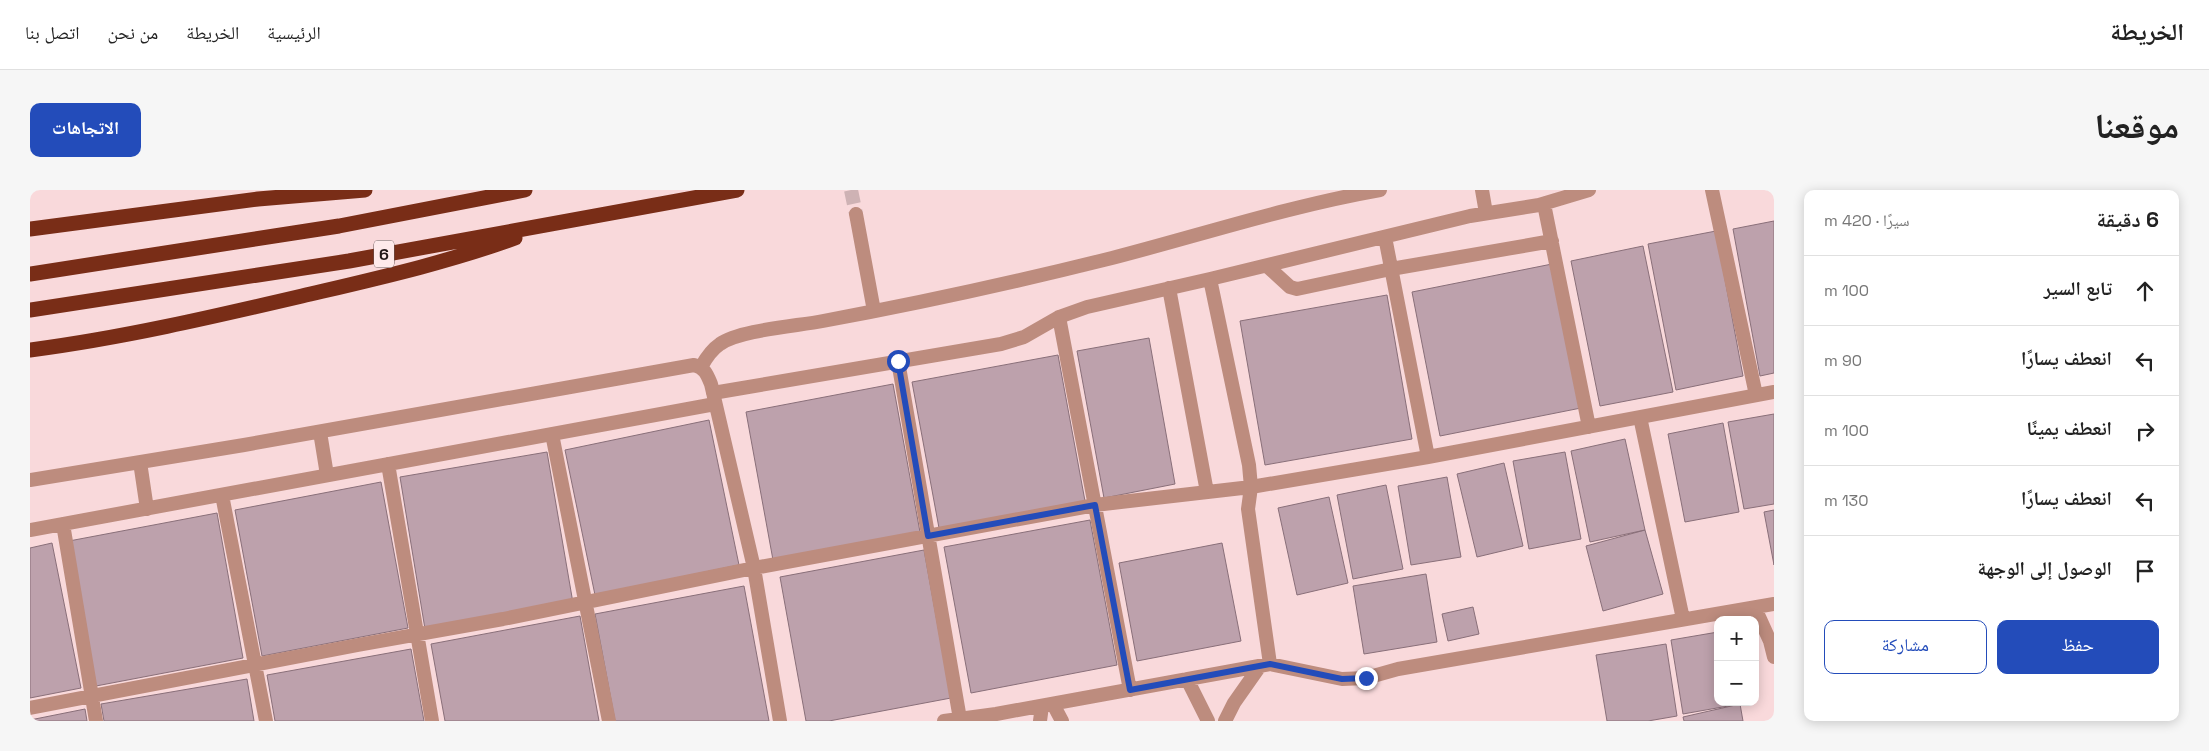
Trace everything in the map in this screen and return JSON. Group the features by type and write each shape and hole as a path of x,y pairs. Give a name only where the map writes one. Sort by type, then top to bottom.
{"highway":[{"path":"30,228 258,199 366,190"},
{"name":"6","path":"30,274 339,226 525,190"},
{"name":"6","path":"30,310 349,261 737,190"},
{"path":"30,350 156,330 406,272 465,255 552,224"}],"street":[{"path":"701,367 714,348 734,337 874,311 1032,277 1189,238 1274,213 1380,190"},
{"path":"1482,190 1486,213"},
{"path":"30,530 552,434 898,361 1007,343 1029,334 1059,317 1087,307 1486,213 1544,204 1589,190"},
{"path":"1712,190 1756,395"},
{"path":"1544,204 1589,427"},
{"path":"856,214 874,311"},
{"path":"1385,237 1428,457"},
{"path":"1266,266 1290,287 1297,289 1391,269 1552,240"},
{"path":"1210,279 1249,464 1251,487 1248,509 1265,665 1237,696 1225,721"},
{"path":"1169,288 1207,492"},
{"path":"1059,317 1130,690"},
{"path":"898,361 960,719"},
{"path":"30,480 320,432 694,365 701,367 706,371 714,399 754,568 780,721"},
{"path":"30,708 584,603 754,568 1095,505 1251,487 1428,457 1774,392"},
{"path":"1640,417 1683,619"},
{"path":"320,432 327,476"},
{"path":"552,434 608,721"},
{"path":"140,462 147,509"},
{"path":"388,464 432,721"},
{"path":"222,495 266,721"},
{"path":"63,524 96,721"},
{"path":"944,721 1048,705 1265,665 1342,679 1366,678 1398,669 1774,604"},
{"path":"1755,608 1770,641 1774,657"},
{"path":"1187,679 1208,721"},
{"path":"1040,721 1048,705"},
{"path":"1048,705 1062,721"}],"building":[{"path":"1774,221 1774,373 1760,376 1733,229"},
{"path":"1716,231 1743,376 1676,390 1648,244"},
{"path":"1643,246 1673,392 1600,406 1571,261"},
{"path":"1552,264 1581,408 1440,436 1412,292"},
{"path":"1387,295 1412,439 1265,465 1240,321"},
{"path":"1149,338 1175,484 1104,498 1077,351"},
{"path":"1058,355 1085,501 939,528 912,382"},
{"path":"893,384 920,532 773,560 746,412"},
{"path":"1774,414 1774,504 1744,509 1728,422"},
{"path":"709,420 739,565 595,595 565,450"},
{"path":"1723,423 1739,512 1685,522 1668,434"},
{"path":"1625,439 1645,530 1590,542 1571,451"},
{"path":"547,452 573,603 425,629 400,477"},
{"path":"1565,452 1581,539 1529,549 1513,461"},
{"path":"1504,463 1523,546 1477,557 1457,474"},
{"path":"1447,477 1461,557 1411,565 1398,486"},
{"path":"381,482 408,628 262,656 235,510"},
{"path":"1386,485 1403,569 1353,579 1337,495"},
{"path":"1329,497 1348,583 1297,595 1278,508"},
{"path":"1774,510 1774,565 1764,512"},
{"path":"217,513 243,658 96,686 69,541"},
{"path":"1090,520 1117,665 971,693 944,547"},
{"path":"1645,530 1663,594 1603,611 1586,546"},
{"path":"52,543 81,688 30,698 30,548"},
{"path":"1222,543 1241,641 1137,661 1119,563"},
{"path":"924,550 951,698 829,721 806,721 780,577"},
{"path":"1426,574 1437,642 1364,654 1353,586"},
{"path":"744,586 769,721 615,721 595,614"},
{"path":"1473,607 1479,634 1448,641 1442,614"},
{"path":"580,616 599,721 445,721 431,644"},
{"path":"1714,633 1714,706 1728,706 1683,714 1671,640"},
{"path":"1666,644 1677,716 1648,721 1607,721 1596,655"},
{"path":"411,649 424,721 275,721 267,675"},
{"path":"247,679 254,721 104,721 101,704"},
{"path":"1731,706 1740,706 1743,721 1684,721 1683,717"},
{"path":"85,709 87,721 30,721 30,720"}],"tunnel":[{"path":"851,190 856,214"}],"route":[{"path":"898,361 928,536 1095,505 1130,690 1270,664 1326,677 1342,679 1366,678"}]}
